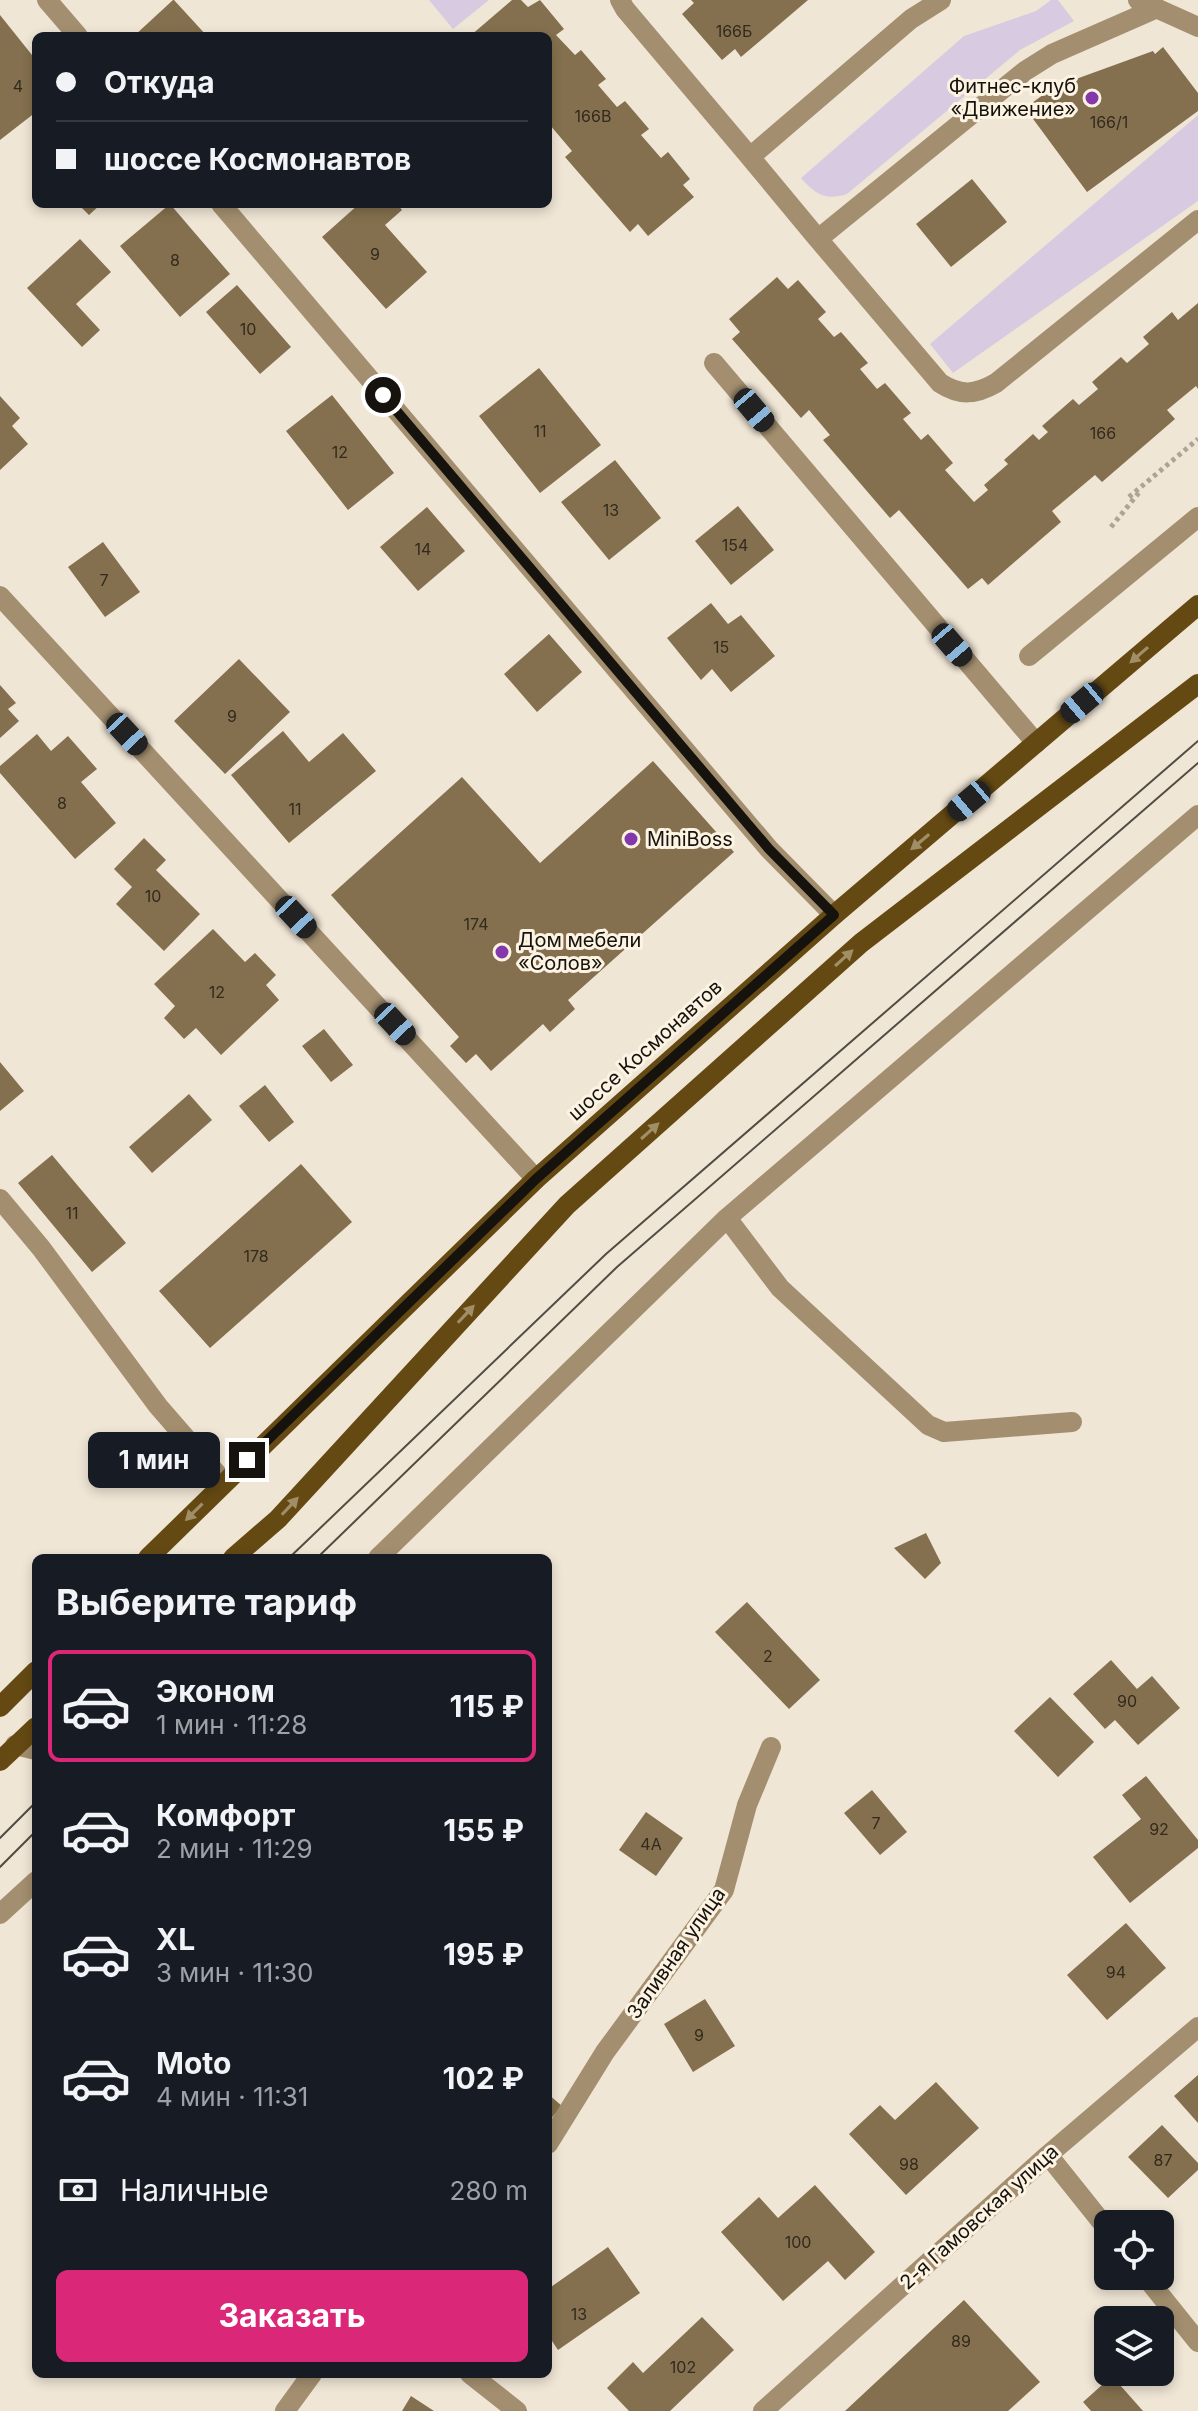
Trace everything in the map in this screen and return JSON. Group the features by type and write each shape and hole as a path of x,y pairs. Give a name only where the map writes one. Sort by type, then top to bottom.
{"main road":[{"name":"шоссе Космонавтов","path":"152,1554 536,1179 834,915 1198,605"},
{"path":"238,1554 278,1519 567,1205 861,943 1198,684"},
{"path":"0,1707 32,1675"},
{"path":"0,1761 32,1730"}],"street":[{"path":"47,0 75,32"},
{"path":"620,0 940,383 952,391 967,394 981,392 996,383 1198,220"},
{"path":"750,157 911,19 941,0"},
{"path":"818,239 1025,71 1052,54 1153,2 1198,27"},
{"path":"224,208 769,849 834,915"},
{"path":"714,363 1036,743"},
{"path":"1029,656 1198,517"},
{"path":"0,596 536,1179"},
{"path":"382,1554 727,1218 1198,815"},
{"path":"0,1199 41,1248 158,1406 224,1482"},
{"path":"727,1218 780,1288 928,1425 944,1432 1072,1422"},
{"path":"15,1745 32,1749"},
{"name":"Заливная улица","path":"552,2138 605,2052 724,1890 747,1805 771,1747"},
{"path":"0,1914 32,1885"},
{"name":"2-я Гамовская улица","path":"763,2411 1048,2155 1198,2027"},
{"path":"1048,2155 1094,2212"},
{"path":"1156,2290 1198,2342"},
{"path":"285,2411 309,2378"},
{"path":"475,2378 517,2411"}],"path":[{"path":"1129,497 1198,439"},
{"path":"1111,527 1147,483"}],"shaded area":[{"path":"429,0 489,0 453,29"},
{"path":"1051,0 1058,0 1074,21 1020,50 847,194 832,197 821,195 801,178 964,36 1036,11"},
{"path":"1198,115 1198,201 953,373 930,344"}],"building":[{"path":"173,0 203,32 138,32"},
{"path":"512,0 521,0 528,7 540,0 564,29 556,35 575,55 581,50 606,79 598,85 617,107 625,101 649,129 641,135 661,158 668,152 690,179 683,185 694,197 648,236 638,224 630,232 565,157 572,151 552,127 552,32 475,32"},
{"path":"691,0 808,0 741,57 735,49 722,60 682,14 694,3"},
{"path":"0,15 32,55 32,115 0,140"},
{"path":"1163,47 1198,93 1198,111 1087,192 1025,108 1054,87 1153,51 1155,54"},
{"path":"972,179 1007,222 951,267 916,224"},
{"path":"82,208 97,208 89,215"},
{"path":"165,208 173,208 230,274 180,317 120,246"},
{"path":"355,208 400,208 402,210 385,225 427,272 386,309 322,237"},
{"path":"80,239 111,272 76,304 100,330 82,347 27,288"},
{"path":"777,277 788,289 798,280 826,312 818,319 834,337 841,332 868,363 860,369 877,389 885,383 911,413 903,419 921,440 928,434 953,463 945,470 974,502 988,490 984,485 1008,464 1004,460 1033,434 1039,440 1048,432 1042,426 1073,399 1079,405 1098,389 1092,382 1121,357 1127,363 1149,344 1143,337 1172,312 1178,320 1198,303 1198,389 1196,386 1167,410 1175,419 1102,482 1095,475 1052,511 1061,522 988,585 982,578 968,589 899,510 890,518 823,440 830,435 809,410 801,418 732,339 740,332 729,319"},
{"path":"237,285 291,347 260,374 206,312"},
{"path":"539,368 601,445 540,493 479,416"},
{"path":"332,395 394,473 348,510 286,431"},
{"path":"0,396 20,418 12,426 28,444 0,470"},
{"path":"615,460 661,518 609,560 561,502"},
{"path":"738,506 774,550 731,585 695,541"},
{"path":"427,507 465,551 418,591 380,547"},
{"path":"103,542 140,592 105,617 68,567"},
{"path":"711,603 728,624 741,615 775,656 731,692 712,669 701,680 667,638"},
{"path":"549,634 582,672 537,712 504,674"},
{"path":"239,659 290,712 225,774 174,721"},
{"path":"0,685 16,703 8,709 19,721 0,738"},
{"path":"283,731 309,762 343,733 376,771 289,843 231,775"},
{"path":"37,734 51,751 68,736 97,769 81,782 116,823 75,859 0,773 0,766"},
{"path":"653,761 734,852 568,1000 575,1009 550,1032 543,1024 491,1071 476,1054 466,1063 450,1046 459,1037 331,895 462,777 540,863"},
{"path":"144,838 166,860 156,870 200,914 164,951 116,904 132,887 114,869"},
{"path":"213,929 245,962 255,953 276,975 266,985 279,1000 221,1055 196,1028 184,1039 164,1018 175,1006 154,984"},
{"path":"324,1029 353,1065 331,1082 302,1046"},
{"path":"0,1062 24,1091 0,1111"},
{"path":"265,1085 294,1122 269,1142 239,1106"},
{"path":"189,1094 212,1120 152,1173 129,1147"},
{"path":"52,1155 126,1243 92,1272 18,1183"},
{"path":"301,1164 352,1222 210,1348 159,1291"},
{"path":"926,1533 941,1563 925,1579 894,1548"},
{"path":"747,1602 820,1680 789,1709 715,1632"},
{"path":"1111,1660 1137,1689 1152,1676 1180,1708 1138,1745 1115,1720 1105,1729 1073,1694"},
{"path":"1050,1697 1094,1742 1058,1777 1014,1731"},
{"path":"1146,1776 1198,1840 1198,1848 1130,1903 1093,1857 1141,1819 1122,1795"},
{"path":"872,1790 907,1832 880,1855 844,1813"},
{"path":"646,1812 683,1838 656,1876 619,1850"},
{"path":"1126,1923 1166,1968 1107,2020 1067,1975"},
{"path":"705,1999 735,2046 693,2072 664,2024"},
{"path":"1198,2075 1198,2123 1174,2096"},
{"path":"936,2082 979,2128 906,2195 849,2134 880,2105 895,2120"},
{"path":"552,2097 562,2106 552,2117"},
{"path":"1162,2125 1198,2163 1198,2170 1168,2198 1128,2157"},
{"path":"815,2185 875,2252 845,2280 828,2261 783,2301 721,2232 759,2197 778,2218"},
{"path":"608,2247 640,2293 558,2350 552,2341 552,2286"},
{"path":"964,2300 1040,2382 1008,2411 845,2411"},
{"path":"702,2317 734,2350 670,2411 629,2411 607,2388 633,2362 643,2373"},
{"path":"1101,2386 1121,2386 1143,2411 1091,2411 1083,2402"},
{"path":"411,2396 434,2411 402,2411"}],"tram line":[{"path":"293,1554 606,1254 1198,741"},
{"path":"321,1554 617,1267 1198,763"},
{"path":"0,1838 32,1806"},
{"path":"0,1867 32,1835"}],"place":[{"name":"Фитнес-клуб «Движение»","path":"1092,98"},
{"name":"MiniBoss","path":"631,839"},
{"name":"Дом мебели «Солов»","path":"502,952"}],"route":[{"path":"247,1460 536,1179 834,915 769,849 383,395"}]}
